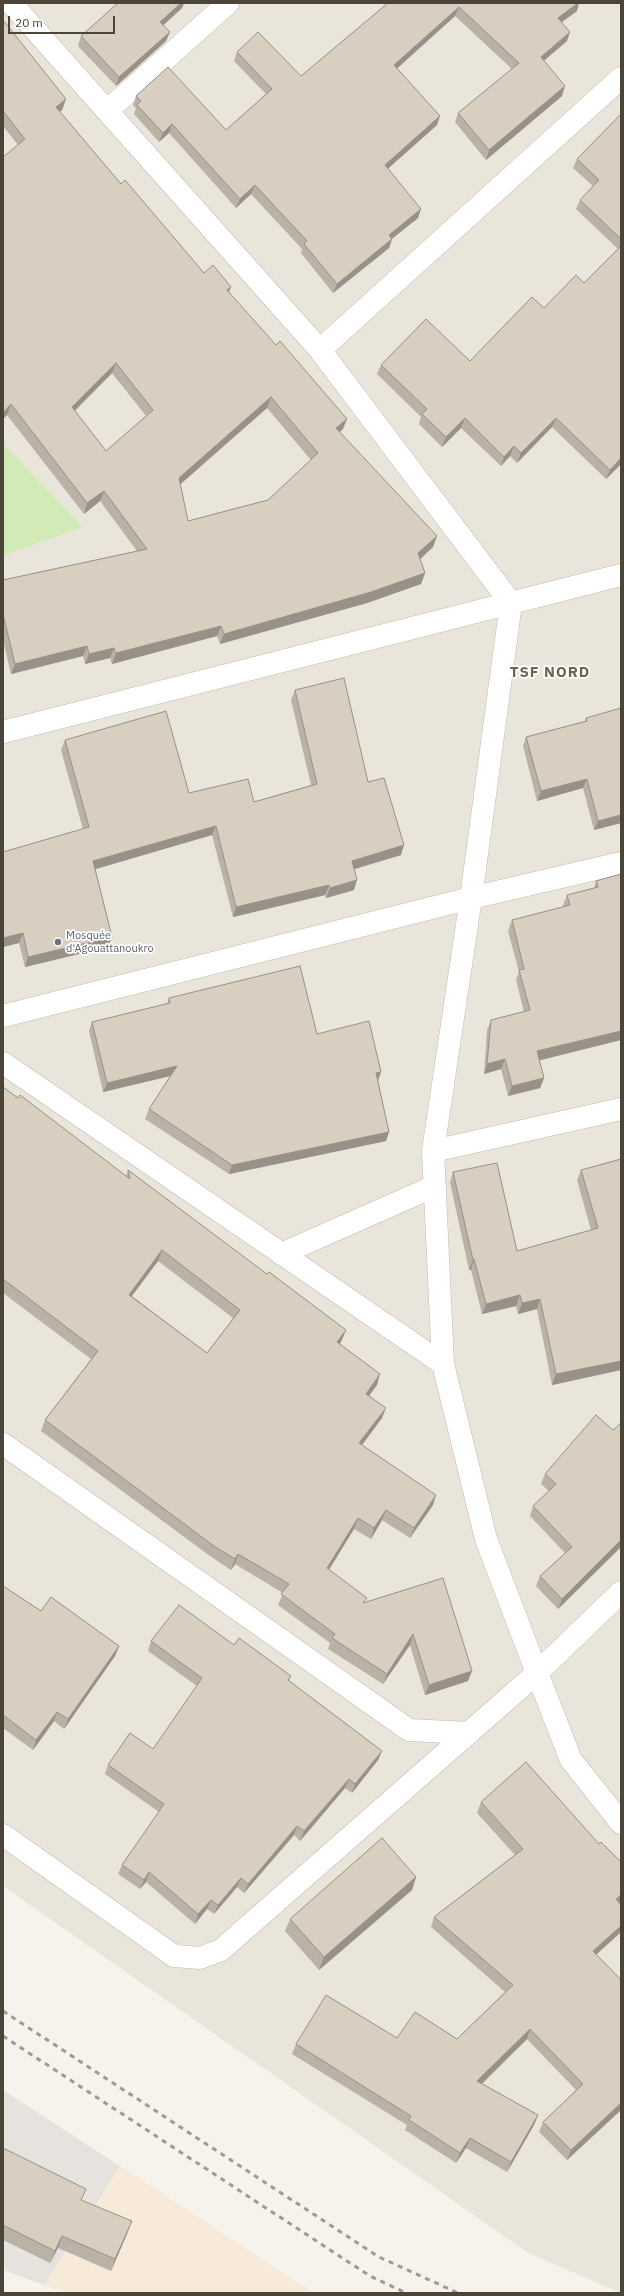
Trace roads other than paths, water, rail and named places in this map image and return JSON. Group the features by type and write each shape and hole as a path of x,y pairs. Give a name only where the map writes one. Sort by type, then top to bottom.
{"street":[{"path":"11,3 320,350 511,602 471,898 433,1151 443,1364 486,1539 571,1760 621,1823"},
{"path":"108,111 228,3"},
{"path":"320,350 621,78"},
{"path":"3,732 621,575"},
{"path":"3,1016 471,898 621,863"},
{"path":"3,1063 443,1364"},
{"path":"433,1151 621,1109"},
{"path":"282,1254 435,1186"},
{"path":"3,1444 409,1730 469,1733"},
{"path":"3,1835 174,1956 200,1958 221,1950 538,1673 621,1592"}],"railway":[{"path":"3,2011 379,2257 458,2293"},
{"path":"3,2036 370,2276 406,2293"}],"place":[{"name":"Mosquée d'Agouattanoukro","path":"58,942"}],"district":[{"name":"TSF NORD","path":"550,673"}]}
